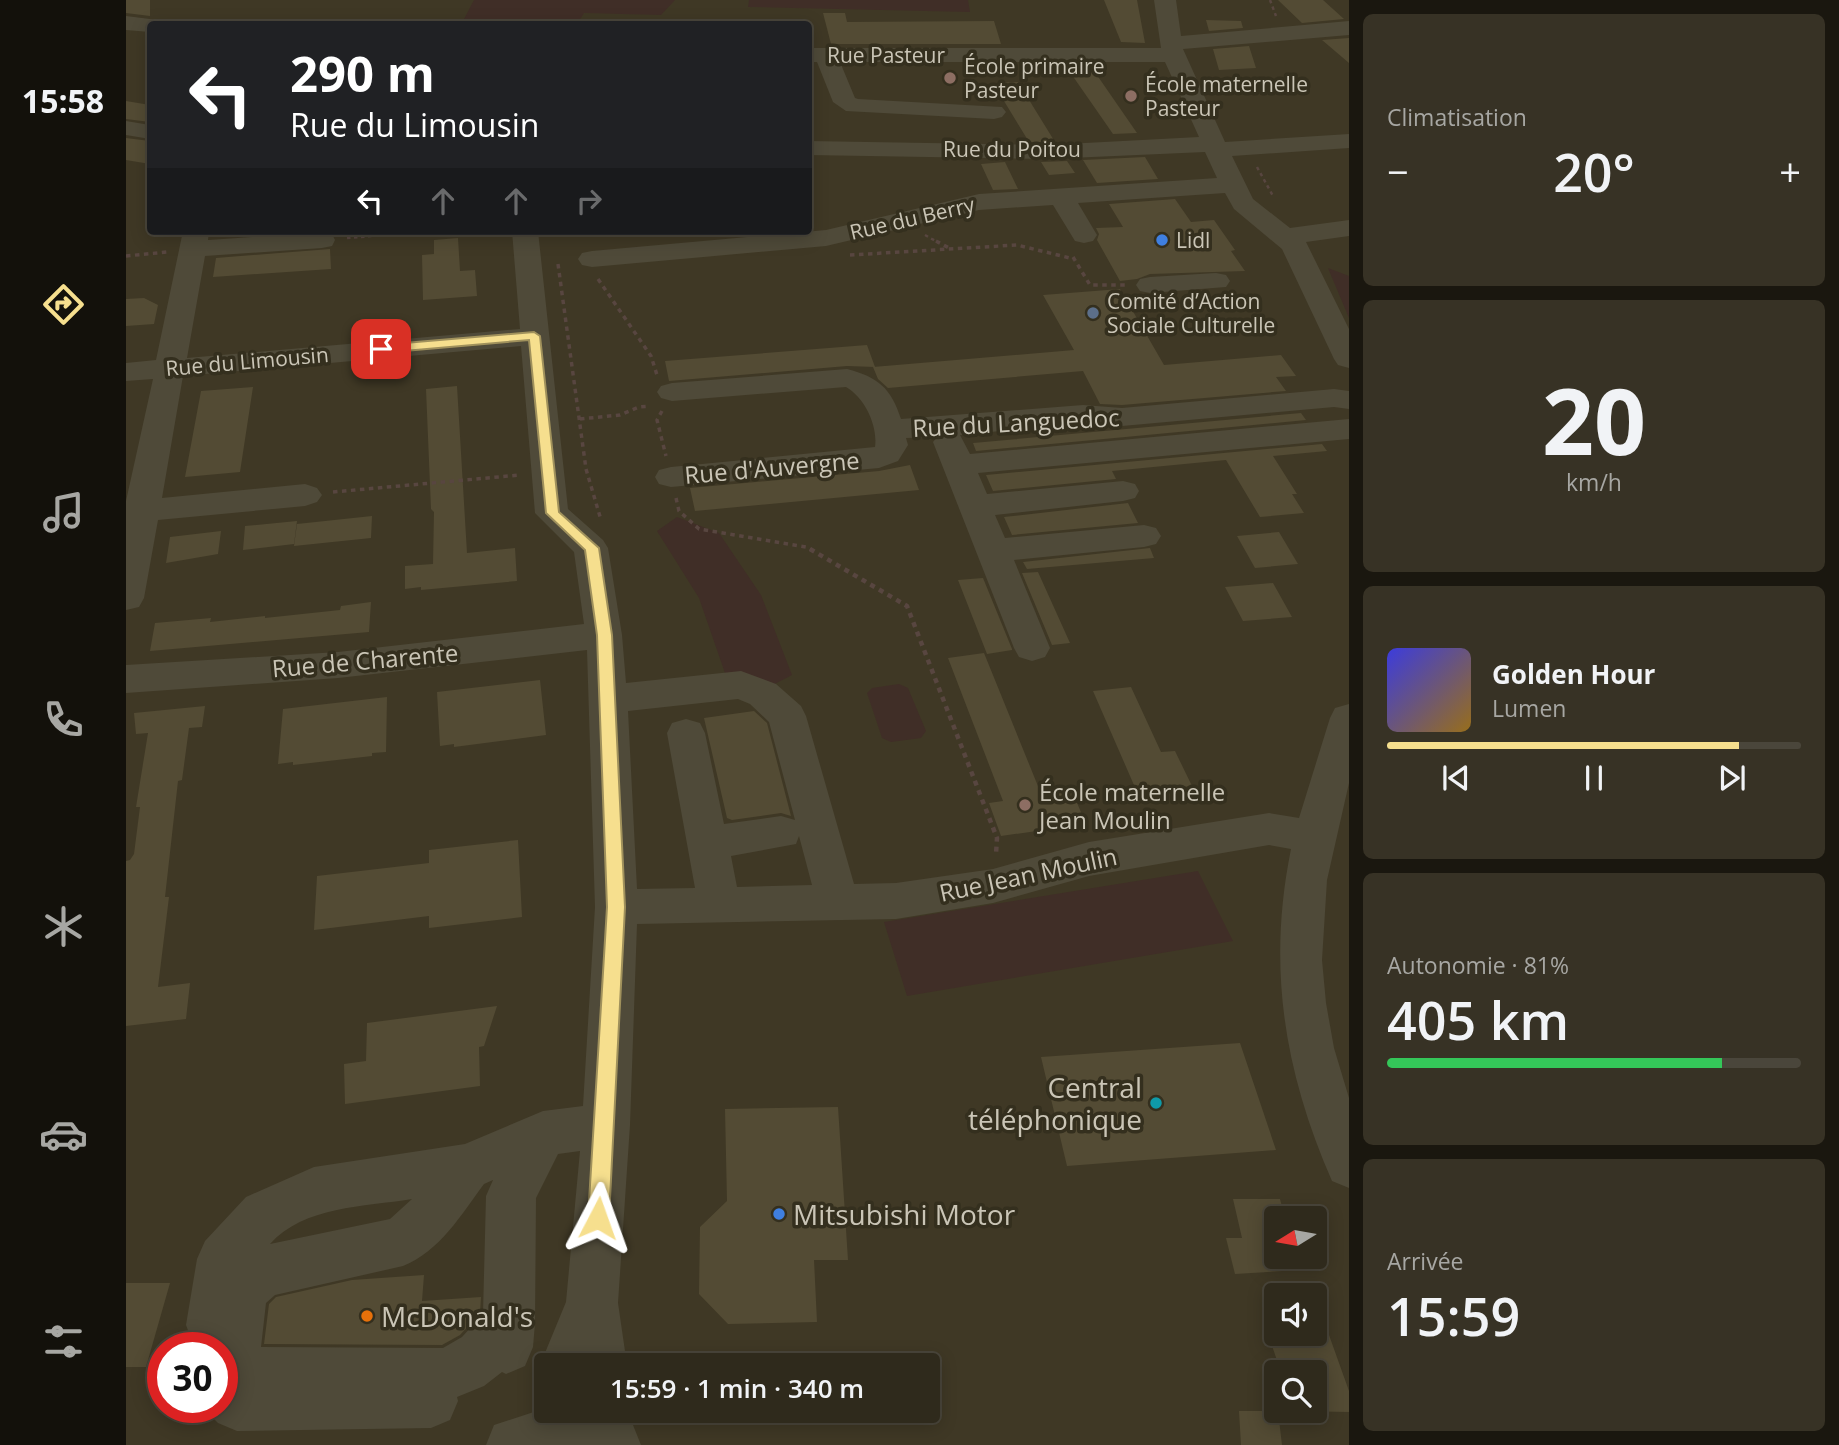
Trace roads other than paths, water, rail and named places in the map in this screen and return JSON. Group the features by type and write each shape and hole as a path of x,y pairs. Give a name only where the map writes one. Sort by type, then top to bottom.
{"street":[{"path":"1165,0 1172,49 1233,185 1243,203 1294,245 1349,359"},
{"path":"126,23 147,24"},
{"name":"Rue Pasteur","path":"817,55 1172,49 1349,28"},
{"path":"817,55 845,102 854,106 994,112"},
{"path":"816,131 845,102"},
{"path":"126,128 147,132"},
{"name":"Rue du Poitou","path":"816,131 1047,152 1150,145 1216,147 1349,141"},
{"name":"Rue du Berry","path":"593,264 832,237 979,202 1233,185"},
{"path":"1060,195 1084,235"},
{"path":"1284,237 1349,229"},
{"path":"525,235 552,513 592,548 604,635 616,907 606,1125 592,1303 598,1353"},
{"path":"126,598 134,511 170,368 194,240 322,240"},
{"path":"1150,285 1216,281"},
{"name":"Rue du Limousin","path":"126,372 534,336"},
{"name":"Rue du Languedoc","path":"672,392 858,379 873,391 889,429 943,427 1083,414 1122,417 1334,398 1349,400"},
{"path":"943,427 1032,648"},
{"name":"Rue d'Auvergne","path":"671,477 879,458 887,454 892,445 889,429"},
{"path":"959,465 1349,429"},
{"path":"975,506 1123,491"},
{"path":"134,511 304,495"},
{"path":"993,551 1144,536"},
{"name":"Rue de Charente","path":"126,679 338,665 604,635"},
{"path":"608,699 741,684 764,694 779,706 788,716 838,902"},
{"path":"1349,718 1299,930 1300,976 1311,1049 1349,1165"},
{"path":"686,733 719,904"},
{"name":"Rue Jean Moulin","path":"616,907 897,901 993,886 1089,859 1269,829 1280,830 1328,816"},
{"path":"707,842 781,832"},
{"path":"211,1332 223,1259 264,1214 314,1191 467,1167 543,1134 606,1125"},
{"path":"238,1404 443,1400 473,1392 493,1380 503,1364 509,1323 511,1196 543,1134"},
{"path":"467,1167 486,1170 499,1177 511,1196"},
{"path":"467,1167 429,1217 403,1241 262,1272 242,1290 232,1361 247,1374 443,1375 467,1368 478,1360 509,1323"},
{"path":"572,1353 592,1303"},
{"path":"612,1423 620,1445"},
{"path":"530,1431 582,1432 612,1445"}],"place":[{"name":"École primaire Pasteur","path":"950,78"},
{"name":"École maternelle Pasteur","path":"1131,96"},
{"name":"Lidl","path":"1162,240"},
{"name":"Comité d’Action Sociale Culturelle","path":"1093,313"},
{"name":"École maternelle Jean Moulin","path":"1025,805"},
{"name":"Central téléphonique","path":"1156,1103"},
{"name":"Mitsubishi Motor","path":"779,1214"},
{"name":"McDonald's","path":"367,1316"}]}
